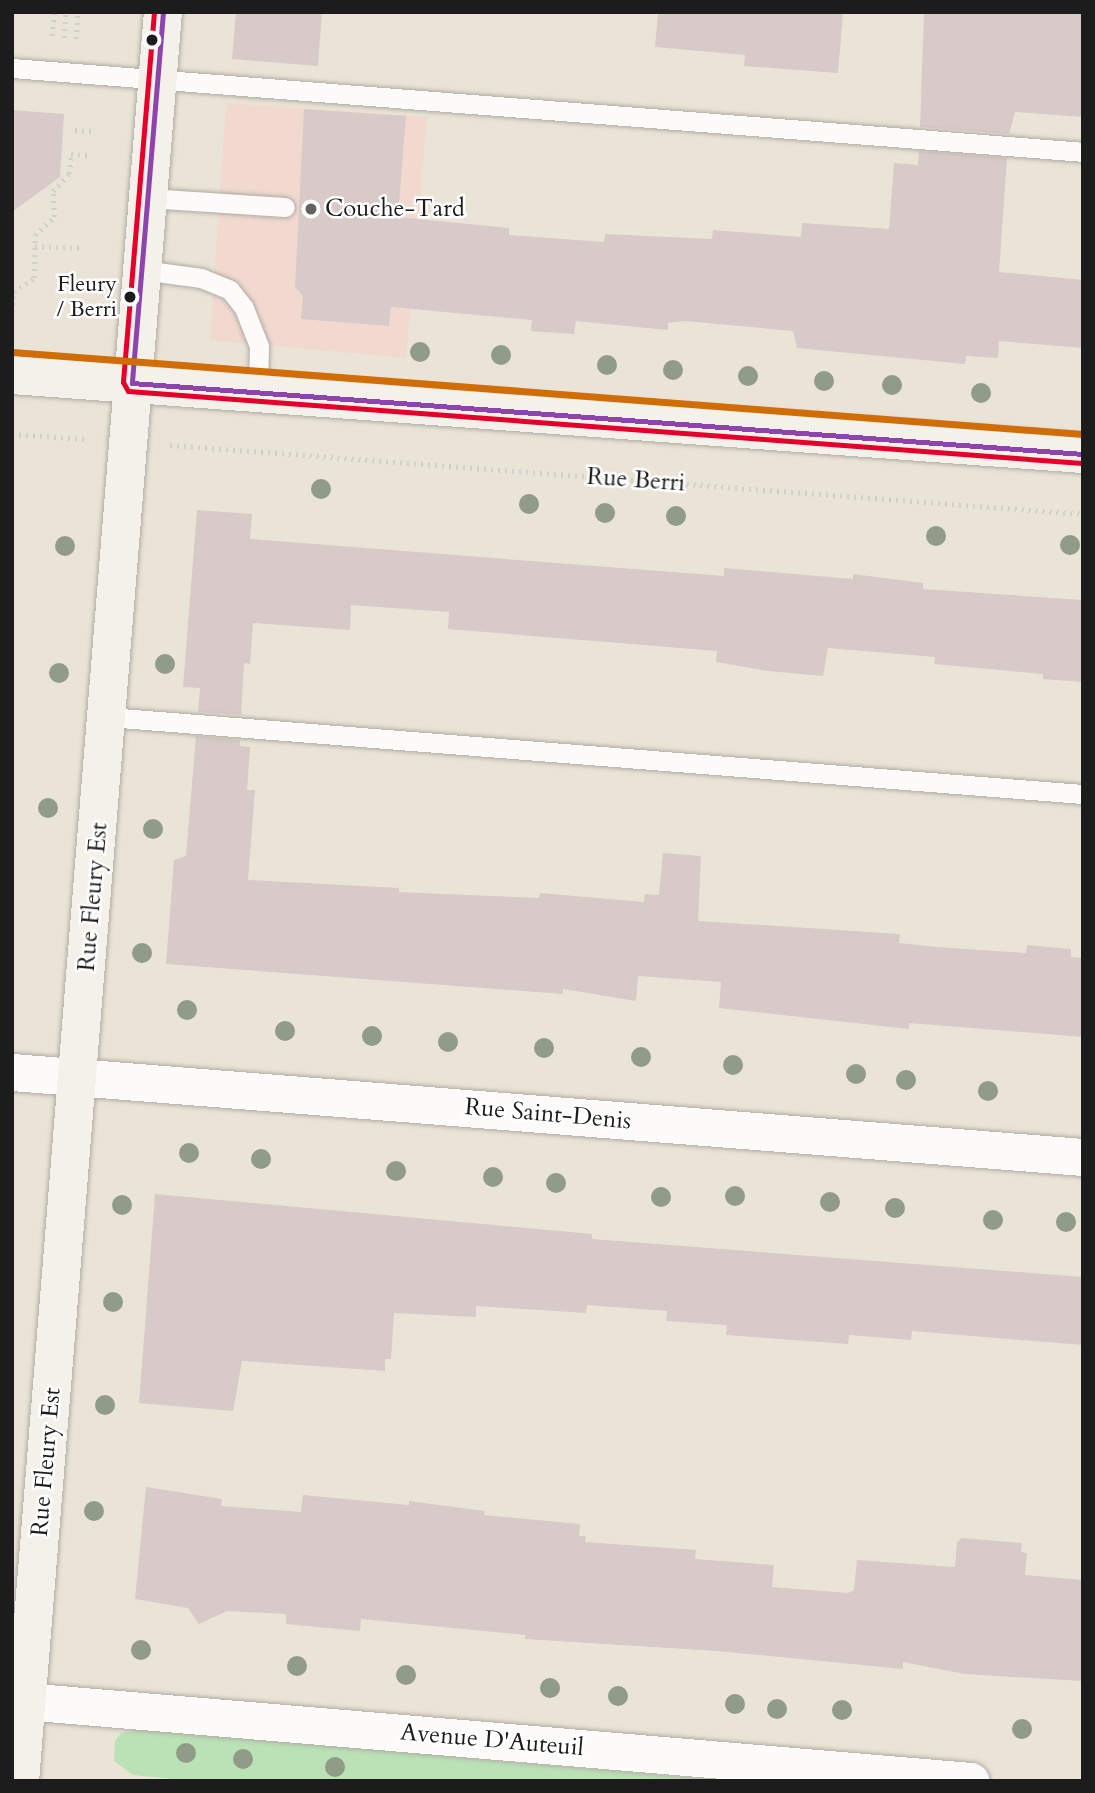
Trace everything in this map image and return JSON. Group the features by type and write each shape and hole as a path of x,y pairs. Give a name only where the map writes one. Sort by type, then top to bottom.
{"street":[{"name":"Rue Fleury Est","path":"20,1781 19,1700 79,1077 163,12"},
{"path":"12,375 258,391 1083,454"},
{"name":"Rue Saint-Denis","path":"12,1072 1083,1157"},
{"name":"Avenue D'Auteuil","path":"19,1700 971,1781"}],"lane":[{"path":"12,68 158,77 1083,152"},
{"path":"148,198 285,207"},
{"path":"142,270 201,278 230,290 244,308 259,346 258,391"},
{"path":"108,717 1083,794"}],"path":[{"path":"53,25 54,12"},
{"path":"66,12 64,40 76,41 78,12"},
{"path":"75,130 91,131"},
{"path":"12,312 14,292 34,278 39,232 54,217 52,191 69,174 71,154 89,155"},
{"path":"52,183 57,188"},
{"path":"34,226 39,232"},
{"path":"36,246 82,248"},
{"path":"12,434 70,438"},
{"name":"Rue Berri","path":"190,446 1083,514"}],"shaded area":[{"path":"226,103 427,117 406,358 210,340"}],"green space":[{"path":"145,1729 726,1781 193,1781 133,1775 114,1761 115,1741 121,1733"}],"building":[{"path":"236,12 322,12 318,66 232,59"},
{"path":"658,12 843,12 838,73 744,66 745,55 655,47"},
{"path":"924,12 1083,12 1083,117 1015,112 1009,134 920,127"},
{"path":"304,109 406,116 398,217 509,228 509,235 604,242 605,234 712,239 713,230 801,237 802,223 889,229 894,163 918,165 919,151 1007,158 999,272 1083,280 1083,348 999,341 998,358 966,356 965,364 797,348 793,331 685,321 668,323 668,330 576,321 574,334 531,331 532,320 391,307 389,326 301,319 303,296 295,287"},
{"path":"12,110 64,114 60,177 12,212"},
{"path":"197,510 252,514 250,539 724,576 724,568 853,579 853,574 923,583 923,589 1083,600 1083,682 1043,679 1043,674 934,664 935,657 828,648 823,676 768,671 716,662 717,651 448,629 449,612 351,605 350,630 253,623 250,664 244,663 241,715 198,712 200,688 183,687"},
{"path":"196,736 240,740 240,746 250,747 247,790 255,790 248,880 399,888 399,892 539,898 540,893 644,902 645,894 659,895 663,853 701,856 698,921 900,934 899,943 937,947 1026,953 1027,945 1071,949 1071,957 1083,958 1083,1037 909,1023 909,1029 719,1008 721,982 638,976 636,1001 563,989 563,994 166,964 174,860 186,856"},
{"path":"155,1194 592,1234 592,1239 1083,1277 1083,1345 912,1331 911,1340 849,1335 848,1344 726,1335 727,1325 666,1321 667,1311 587,1305 586,1313 476,1306 476,1317 394,1313 391,1359 385,1359 385,1371 242,1361 233,1411 139,1403"},
{"path":"146,1487 222,1499 221,1506 301,1512 303,1495 409,1505 409,1501 485,1511 484,1515 580,1524 579,1536 586,1536 585,1542 696,1550 695,1559 774,1565 772,1587 848,1593 854,1590 857,1560 955,1567 957,1542 962,1538 1022,1543 1021,1552 1027,1553 1025,1575 1083,1580 1083,1681 965,1674 903,1662 903,1669 717,1651 525,1639 525,1635 361,1619 360,1631 286,1624 286,1614 227,1611 199,1624 188,1608 135,1599"}],"transit line":[{"path":"154,12 123,382 128,391 1082,463"},
{"path":"163,12 132,383 1083,454"},
{"path":"12,352 1083,434"}],"place":[{"name":"Couche-Tard","path":"311,209"},
{"name":"Fleury / Berri","path":"130,297"}]}
